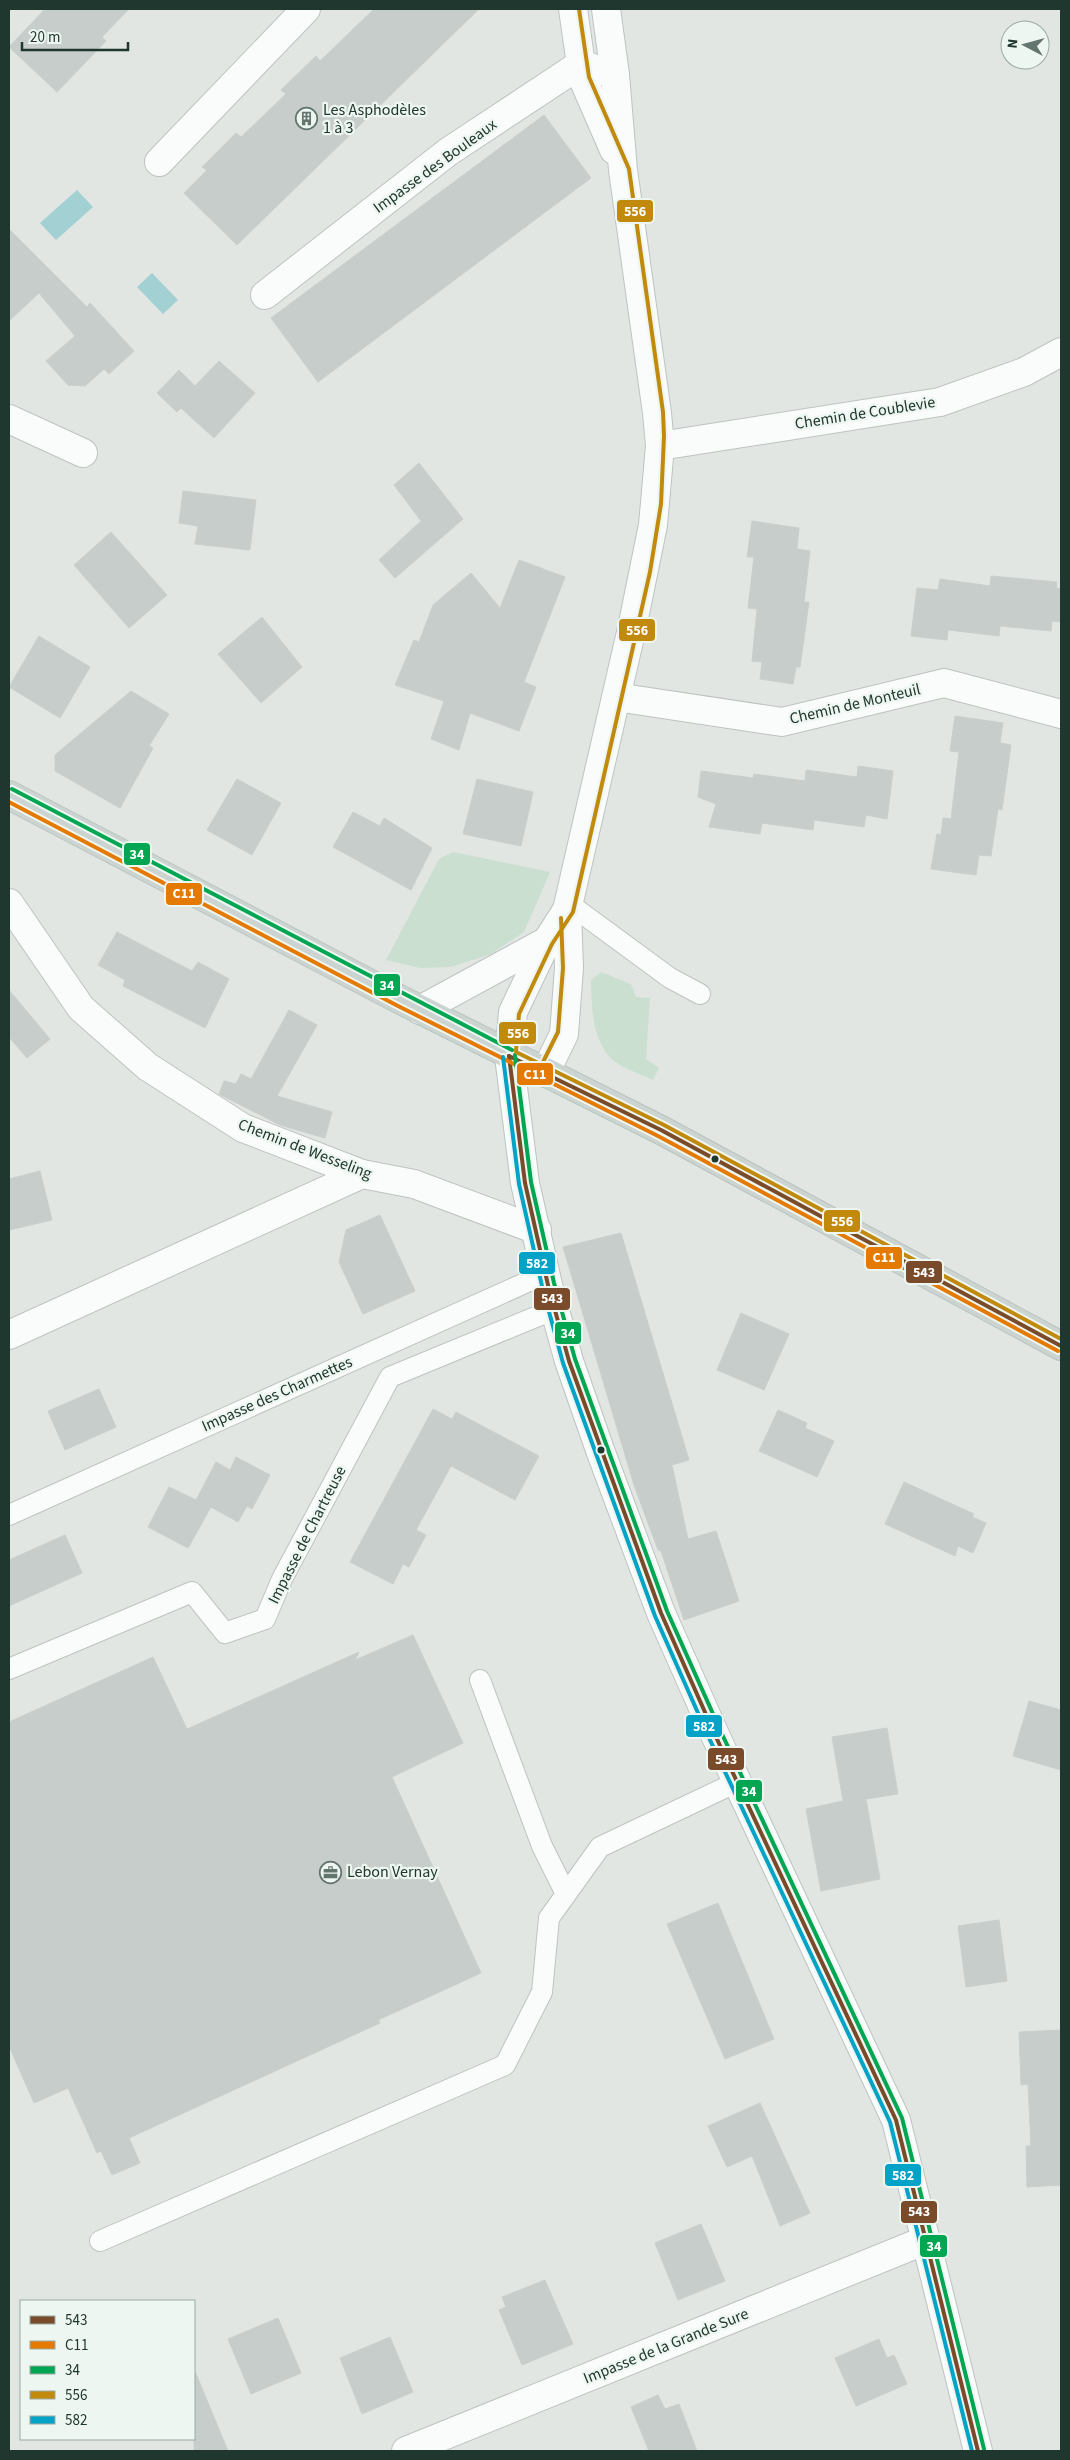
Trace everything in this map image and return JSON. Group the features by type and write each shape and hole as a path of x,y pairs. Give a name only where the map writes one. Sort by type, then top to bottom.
{"main road":[{"path":"9,795 509,1056 660,1130 1061,1346"}],"street":[{"path":"159,162 306,9"},
{"path":"574,9 583,80 623,170"},
{"path":"545,1073 564,1034 569,968 567,906 632,628 652,525 660,446 623,170 615,75 606,9"},
{"path":"581,64 615,75"},
{"name":"Impasse des Bouleaux","path":"265,295 448,152 581,64"},
{"name":"Chemin de Coublevie","path":"660,446 940,402 1024,372 1061,352"},
{"path":"9,419 83,453"},
{"name":"Chemin de Monteuil","path":"616,697 782,722 944,683 1061,714"},
{"name":"Chemin de Wesseling","path":"9,903 81,1008 148,1067 243,1128 362,1174 414,1184 536,1230"},
{"path":"567,906 547,941 513,1012 509,1056 525,1183 555,1309 569,1361 600,1450 661,1613 737,1782 896,2120 978,2451"},
{"path":"420,1010 547,941"},
{"path":"9,1335 362,1174"},
{"name":"Impasse de la Grande Sure","path":"406,2451 926,2240"}],"lane":[{"path":"567,906 670,978 700,994"},
{"name":"Impasse des Charmettes","path":"9,1515 546,1274"},
{"name":"Impasse de Chartreuse","path":"9,1669 192,1592 224,1633 265,1619 282,1579 390,1377 555,1309"},
{"path":"480,1680 542,1846 566,1894"},
{"path":"100,2241 506,2065 542,1992 549,1918 600,1847 737,1782"}],"green space":[{"path":"453,852 550,872 524,932 491,954 451,967 420,968 386,960 439,859"},
{"path":"601,972 631,984 636,997 650,998 646,1059 659,1068 653,1080 618,1064 606,1053 601,1044 594,1023 591,980"}],"water":[{"path":"77,190 93,207 56,240 40,223"},
{"path":"152,273 178,300 163,314 137,287"}],"building":[{"path":"45,9 129,9 102,37 106,41 57,92 9,47"},
{"name":"Les Asphodèles 1 à 3","path":"374,9 479,9 237,245 184,193 207,170 202,167 236,133 241,137 286,94 281,90 316,56 320,61"},
{"path":"544,115 591,178 318,382 271,318"},
{"path":"9,229 87,307 90,303 134,351 109,374 104,369 85,386 68,385 46,361 75,336 39,293 9,321"},
{"path":"219,361 255,393 214,438 181,408 177,412 157,393 179,370 195,386"},
{"path":"419,463 463,519 395,578 379,560 421,521 394,485"},
{"path":"183,491 256,500 250,550 195,544 198,526 179,523"},
{"path":"752,521 799,528 797,549 810,551 804,602 809,602 800,667 796,667 793,684 760,679 762,662 752,661 757,609 748,608 754,557 747,557"},
{"path":"111,532 167,595 129,628 74,565"},
{"path":"519,560 565,577 524,682 536,687 519,731 470,713 459,750 431,739 444,701 395,685 414,640 419,642 433,605 471,573 500,608"},
{"path":"991,576 1057,582 1056,588 1061,589 1061,622 1052,621 1051,631 1000,626 999,636 948,630 947,640 911,636 917,588 938,590 940,579 990,586"},
{"path":"262,617 302,667 261,703 218,654"},
{"path":"39,636 90,667 60,718 9,687"},
{"path":"131,691 169,714 149,746 153,748 120,808 55,771 55,755"},
{"path":"955,716 1003,723 1000,743 1011,745 1002,810 998,809 991,856 979,855 976,875 931,869 937,834 941,835 943,818 951,819 959,752 950,751"},
{"path":"858,766 893,771 887,819 866,815 864,827 814,820 813,830 762,823 760,834 709,827 716,804 698,797 701,771 753,778 754,774 805,781 806,770 857,777"},
{"path":"237,779 281,803 252,855 207,830"},
{"path":"477,779 533,792 521,846 463,834"},
{"path":"353,812 380,826 384,818 432,848 411,890 333,847"},
{"path":"117,932 192,971 198,962 229,979 205,1028 123,986 125,980 98,965"},
{"path":"9,990 50,1039 27,1058 9,1037"},
{"path":"289,1010 317,1025 277,1096 332,1112 325,1138 280,1125 219,1094 224,1081 236,1084 241,1074 251,1079"},
{"path":"40,1171 52,1220 9,1230 9,1179"},
{"path":"380,1215 415,1291 363,1314 339,1262 346,1230"},
{"path":"621,1233 689,1460 672,1465 688,1539 716,1531 739,1601 684,1620 661,1551 658,1550 634,1485 563,1247"},
{"path":"741,1313 789,1334 764,1390 717,1370"},
{"path":"99,1389 116,1427 65,1450 48,1411"},
{"path":"433,1409 452,1419 456,1412 539,1456 515,1500 451,1466 416,1530 426,1535 409,1567 403,1564 393,1584 350,1562"},
{"path":"778,1410 807,1423 805,1428 834,1441 817,1477 759,1451"},
{"path":"236,1457 270,1475 252,1509 247,1506 238,1522 211,1507 188,1548 148,1527 169,1487 196,1500 216,1462 230,1470"},
{"path":"904,1482 974,1514 972,1517 986,1523 973,1553 958,1546 955,1556 885,1524"},
{"path":"65,1535 82,1573 9,1606 9,1560"},
{"path":"413,1635 463,1743 392,1777 481,1973 378,2020 380,2023 129,2138 140,2163 112,2175 101,2151 97,2153 68,2088 34,2103 9,2046 9,1722 153,1657 187,1729 359,1652 355,1660"},
{"path":"1029,1701 1061,1710 1061,1770 1013,1756"},
{"path":"887,1728 898,1794 866,1799 880,1879 821,1891 806,1809 843,1801 832,1737"},
{"path":"718,1903 774,2039 725,2059 667,1924"},
{"path":"999,1920 1007,1981 966,1987 958,1926"},
{"path":"1061,2030 1061,2185 1027,2187 1026,2146 1031,2146 1028,2084 1021,2085 1019,2032"},
{"path":"760,2103 810,2213 780,2226 752,2156 727,2167 708,2126"},
{"path":"701,2224 725,2281 678,2300 655,2243"},
{"path":"545,2280 573,2344 522,2365 499,2310 506,2307 502,2297"},
{"path":"278,2318 301,2373 251,2394 228,2339"},
{"path":"390,2337 413,2392 362,2414 340,2358"},
{"path":"879,2339 887,2358 894,2355 907,2384 856,2406 835,2358"},
{"path":"195,2371 228,2451 194,2451 195,2440"},
{"path":"658,2395 665,2409 679,2404 697,2451 649,2451 631,2407"}],"transit line":[{"name":"556","path":"579,9 589,77 629,169 663,412 664,436 661,504 650,572 573,912 552,944 519,1014 516,1052 664,1125 1061,1339"},
{"name":"34","path":"12,789 512,1050"},
{"name":"C11","path":"9,802 398,1006 658,1136 1058,1351"},
{"name":"556","path":"539,1070 558,1032 563,968 561,918"},
{"name":"34","path":"515,1055 531,1182 554,1283 575,1359 667,1611 722,1734 902,2118 984,2449"},
{"name":"543","path":"509,1056 525,1183 548,1285 569,1361 661,1613 716,1737 896,2120 978,2451"},
{"name":"543","path":"509,1056 661,1130 1061,1346"},
{"name":"582","path":"503,1057 519,1184 542,1286 563,1363 655,1616 710,1740 890,2122 972,2451"}],"place":[{"name":"Les Asphodèles 1 à 3","path":"307,119"},
{"name":"Lebon Vernay","path":"331,1872"}]}
